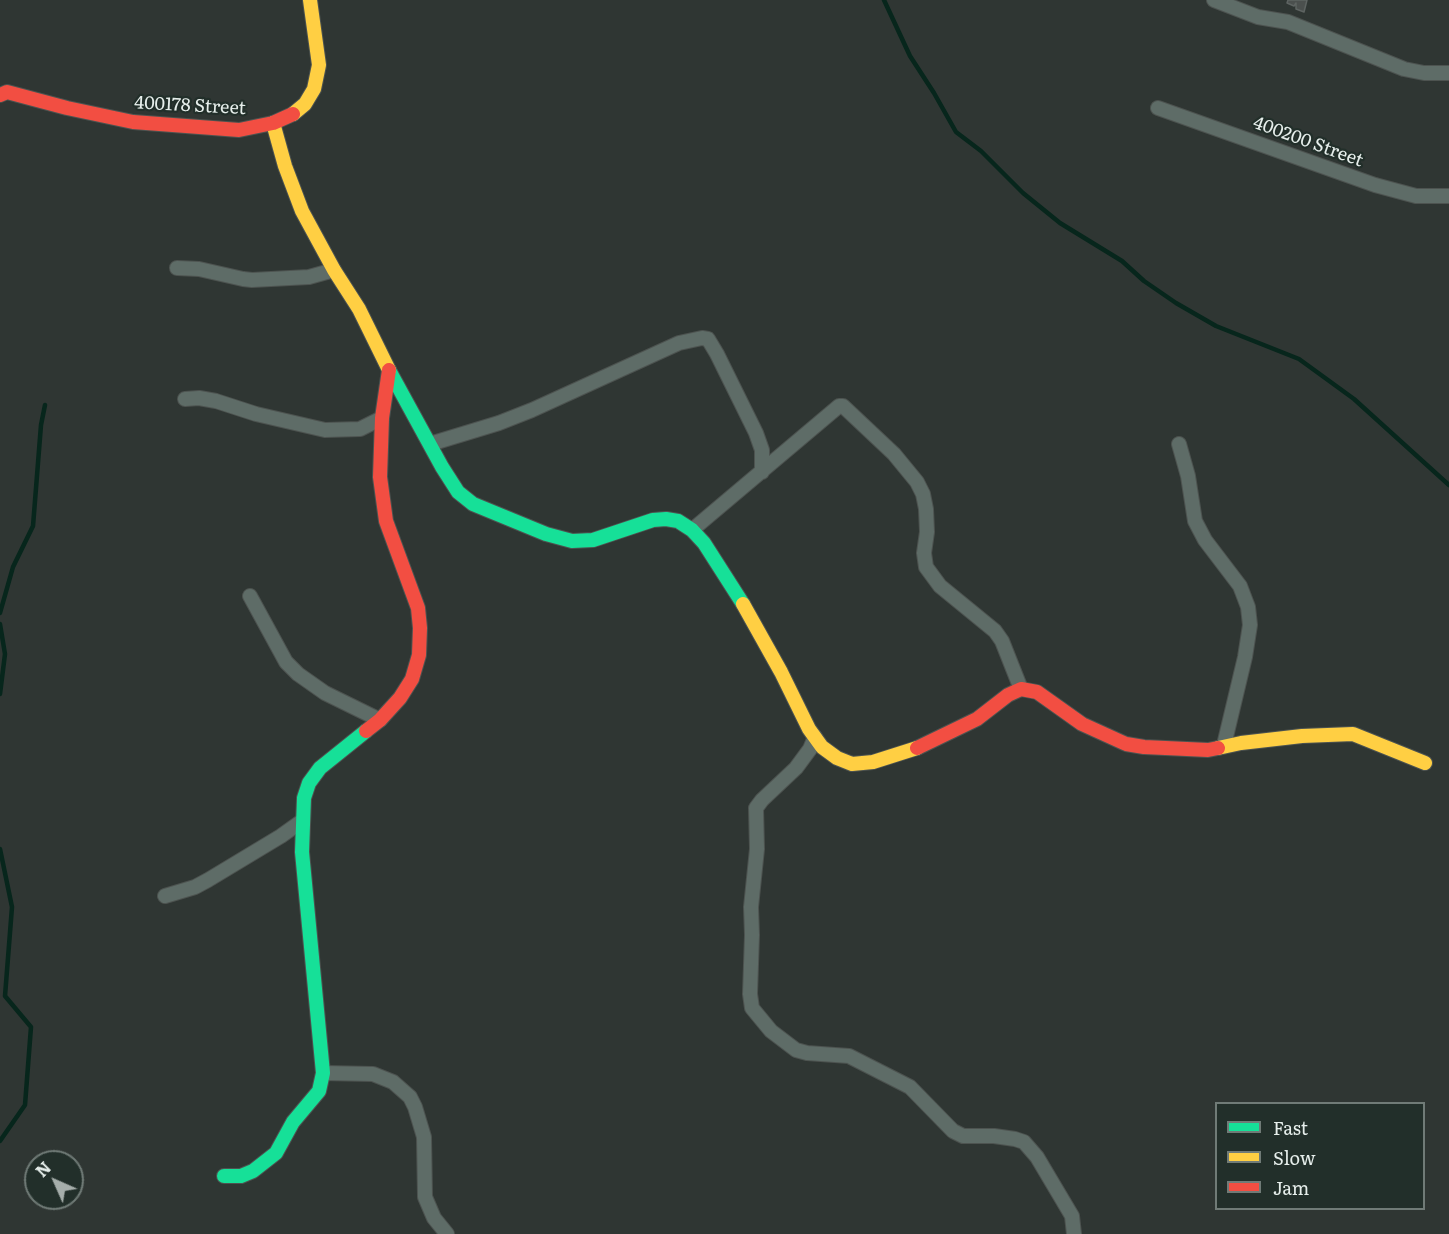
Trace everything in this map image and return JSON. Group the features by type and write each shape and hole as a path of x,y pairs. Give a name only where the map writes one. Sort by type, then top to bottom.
{"street":[{"name":"400178 Street","path":"2,93 133,122 239,130 273,123 294,114 305,104 314,89 319,64 310,0"},
{"path":"1215,0 1258,17 1288,22 1404,69 1424,73 1449,73"},
{"name":"400200 Street","path":"1158,108 1375,185 1416,196 1449,196"},
{"path":"273,123 285,166 302,211 363,317 389,370 458,492 473,504 546,534 572,541 593,540 654,520 678,521 692,530 704,543 730,581 815,738 822,747 837,758 852,764 873,762 904,753 977,719 1008,695 1021,689 1037,692 1082,724 1126,744 1208,750 1302,736 1353,734 1425,763"},
{"path":"177,268 199,269 252,280 309,277 334,270"},
{"path":"430,444 499,423 679,343 702,338 708,339 717,354 756,433 762,450 762,472"},
{"path":"224,1176 241,1176 253,1172 276,1153 293,1122 319,1091 322,1073 308,922 302,821 306,790 320,768 380,720 400,698 412,680 419,655 420,628 417,608 386,521 380,477 382,418 389,370"},
{"path":"185,399 199,398 216,401 256,414 325,430 360,429 382,418"},
{"path":"692,530 839,406 843,406 894,454 917,482 923,494 926,509 927,532 924,553 926,567 940,586 996,631 1021,689"},
{"path":"1179,444 1188,476 1195,521 1205,540 1240,586 1248,607 1250,625 1245,657 1224,746"},
{"path":"250,596 286,662 298,674 325,693 380,720"},
{"path":"815,738 796,768 756,808 756,849 751,906 750,994 752,1008 771,1031 796,1050 849,1056 910,1088 953,1131 963,1136 994,1136 1024,1142 1037,1157 1072,1216 1074,1234"},
{"path":"165,896 202,883 302,821"},
{"path":"322,1073 372,1074 393,1082 410,1097 424,1137 425,1197 434,1218 447,1234"}],"building":[{"path":"1288,0 1307,0 1304,12 1296,9 1296,3 1294,6 1287,3"}],"waterway":[{"path":"884,0 910,56 956,132 981,151 1023,193 1060,223 1122,261 1144,281 1176,303 1216,326 1299,359 1354,399 1449,485"},
{"path":"0,613 13,567 33,526 41,425 45,405"},
{"path":"0,624 5,654 0,694"},
{"path":"0,849 12,907 5,996 31,1027 25,1105 0,1141"}],"traffic: fast":[{"path":"389,370 442,467 458,492 473,504 546,534 572,541 593,540 653,520 678,521 692,530 704,543 743,604"},
{"path":"224,1176 241,1176 253,1171 276,1153 293,1122 319,1091 323,1073 302,852 304,798 309,783 320,768 366,731"}],"traffic: slow":[{"path":"293,114 305,104 314,89 319,65 310,0"},
{"path":"273,123 285,166 302,211 334,270 359,309 389,370"},
{"path":"743,604 781,672 809,729 822,747 837,758 852,764 873,762 917,748"},
{"path":"1218,748 1302,736 1353,734 1425,763"}],"traffic: jam":[{"path":"0,95 7,92 133,122 239,130 273,123 293,114"},
{"path":"366,731 380,720 400,698 412,679 419,655 418,608 386,521 380,477 382,418 389,370"},
{"path":"917,748 977,719 1008,695 1021,689 1037,692 1082,724 1126,744 1208,750 1218,748"}]}
